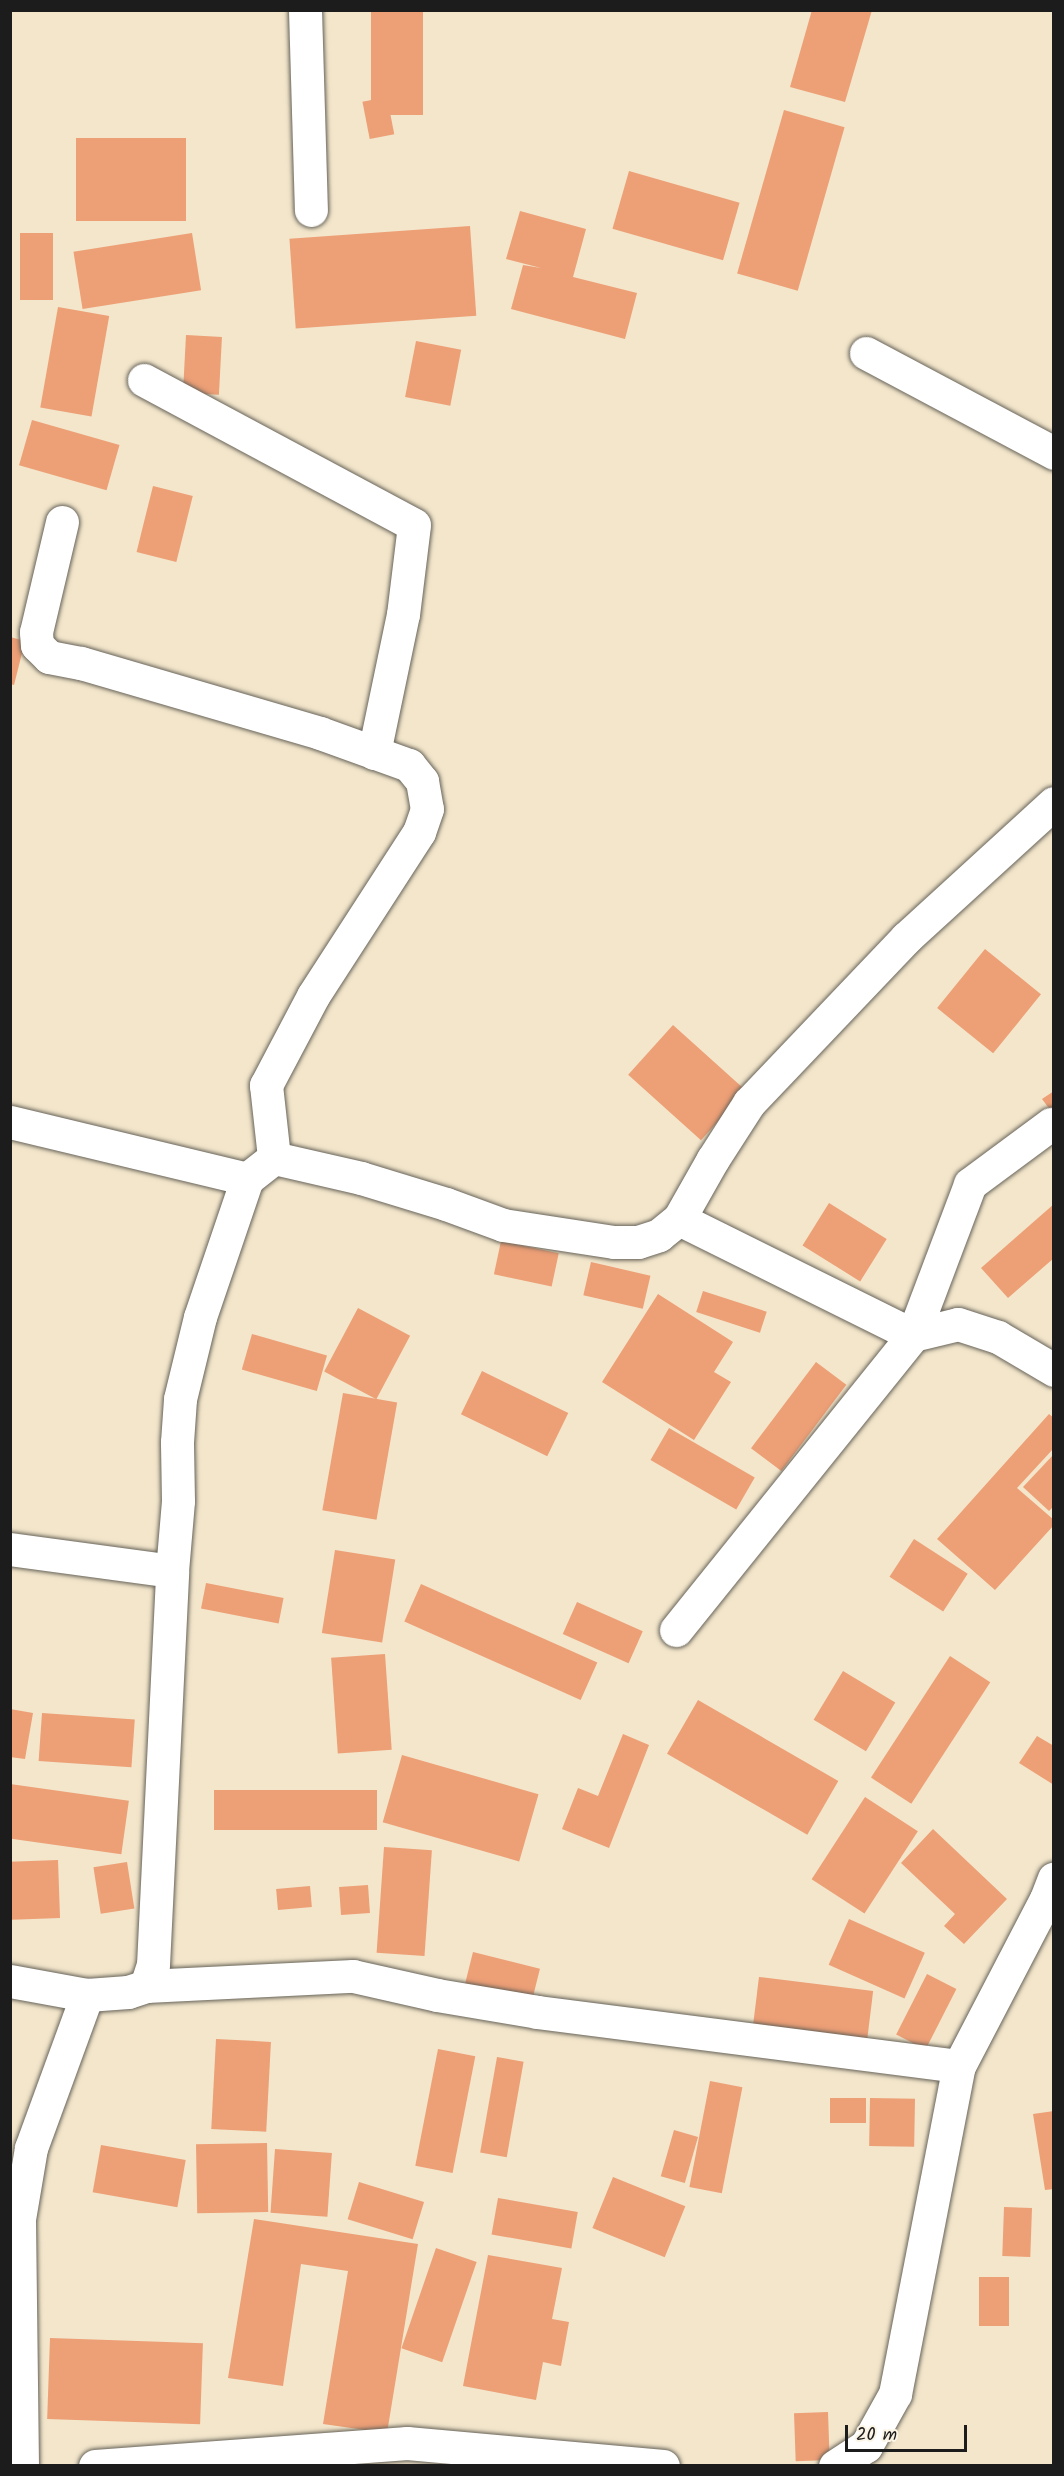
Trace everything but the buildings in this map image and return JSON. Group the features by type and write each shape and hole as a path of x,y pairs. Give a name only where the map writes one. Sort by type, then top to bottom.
{"street":[{"path":"305,10 311,210"},
{"path":"866,353 1053,453"},
{"path":"144,380 414,525 403,614 374,753"},
{"path":"62,522 36,632 37,645 49,657 81,663 297,726 409,765 422,781 427,808 419,832 313,996 267,1085 274,1158"},
{"path":"274,1158 361,1178 446,1204 503,1225 603,1240 638,1242 659,1235 679,1220 713,1159 749,1103 906,938 1053,803"},
{"path":"10,1122 247,1179"},
{"path":"676,1630 913,1335 970,1184 1051,1124"},
{"path":"146,1986 153,1965 172,1571 178,1501 177,1442 180,1399 200,1317 247,1179 274,1158"},
{"path":"679,1220 913,1335 958,1324 998,1337 1053,1370"},
{"path":"10,1549 172,1571"},
{"path":"835,2466 869,2456 894,2394 959,2066 1051,1893"},
{"path":"10,1981 87,1995 128,1992 146,1986 353,1976 537,2012 959,2066"},
{"path":"22,2466 19,2219 31,2148 87,1995"},
{"path":"95,2466 411,2454 663,2466"}]}
